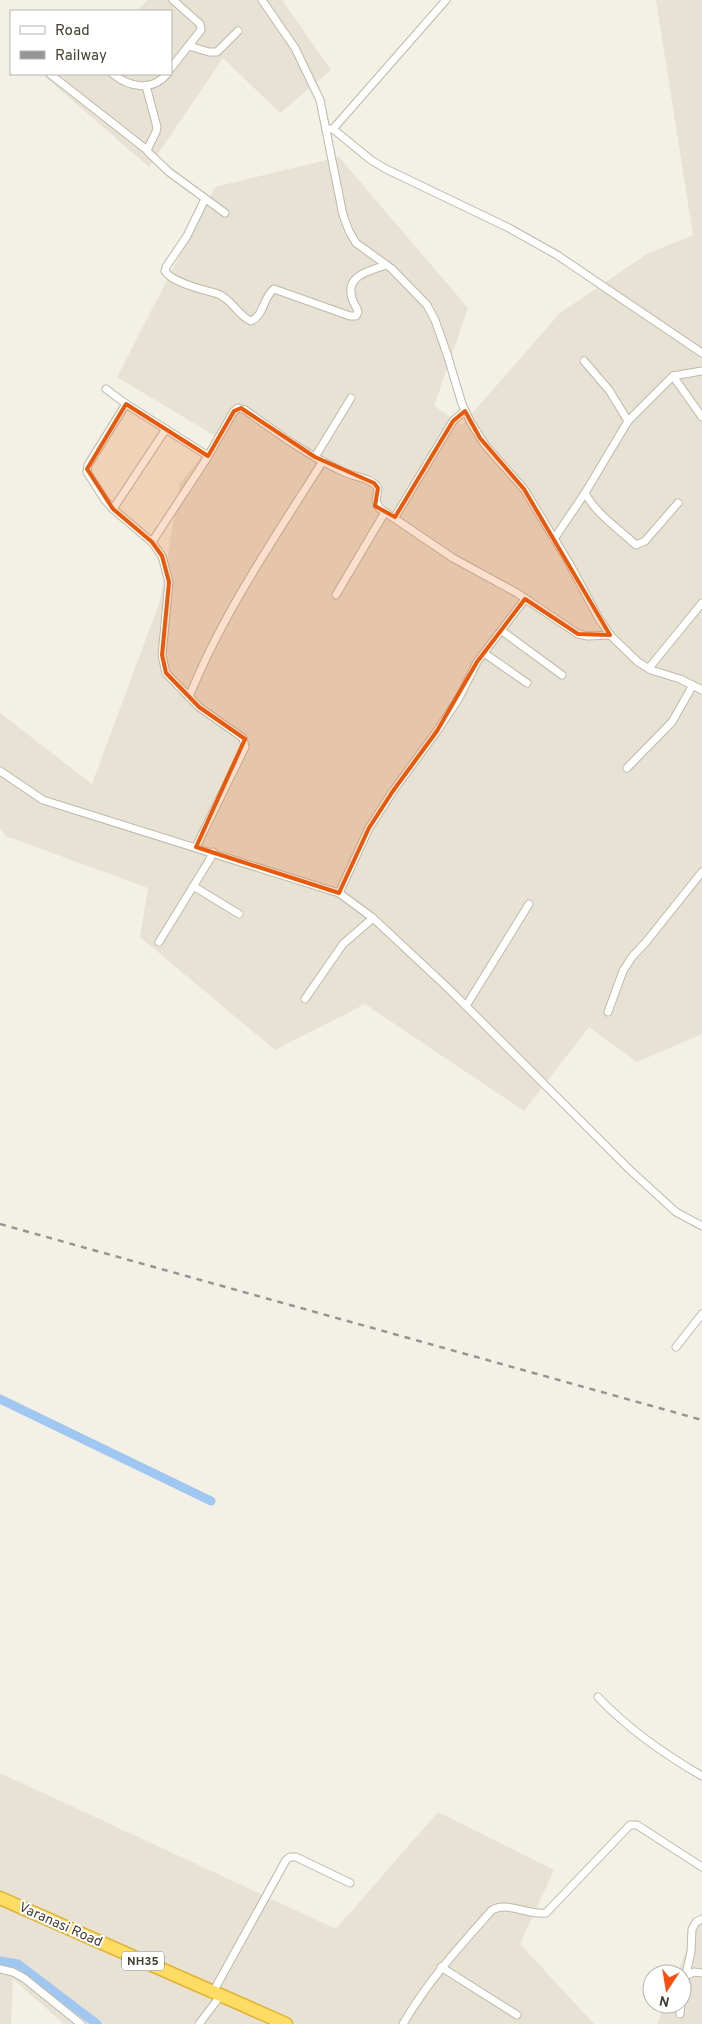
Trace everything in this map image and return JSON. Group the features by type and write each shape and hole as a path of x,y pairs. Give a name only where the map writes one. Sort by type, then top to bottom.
{"highway":[{"name":"Varanasi Road","path":"0,1898 286,2024"}],"street":[{"path":"172,67 201,28 200,24 174,0"},
{"path":"262,0 300,58 320,100 330,129 343,215 349,231 360,247 386,265 422,298 435,320 448,354 465,410 480,438 524,490 610,635 638,662 660,674 680,679 702,690"},
{"path":"330,129 446,0"},
{"path":"189,46 208,52 217,52 238,31"},
{"path":"51,75 147,150 169,172 225,213"},
{"path":"115,75 129,84 146,86 158,83 166,75"},
{"path":"146,86 157,128 147,150"},
{"path":"330,129 386,169 509,228 557,255 702,353"},
{"path":"205,199 187,236 165,271 169,276 229,300 251,321 258,317 269,293 274,289 350,316 356,316 358,312 352,299 351,285 355,277 386,265"},
{"path":"584,361 609,390 628,421"},
{"path":"554,539 585,493 628,421 673,376 702,371"},
{"path":"673,376 702,417"},
{"path":"106,389 126,404 205,454 207,458"},
{"path":"315,457 351,398"},
{"path":"126,404 87,469 99,492 113,509 152,542 162,556 169,582 162,655 166,673 199,707 243,738 245,742 245,747 196,847"},
{"path":"152,542 207,458 234,411 241,408 315,457 343,472 377,486 377,505 453,558 525,599 578,634 588,636 610,635"},
{"path":"394,517 453,421 465,410"},
{"path":"113,509 166,429"},
{"path":"189,697 199,672 241,593 323,461"},
{"path":"585,493 588,500 636,545 645,541 678,503"},
{"path":"336,595 385,512"},
{"path":"339,893 354,856 369,828 459,698 477,662 525,599"},
{"path":"649,668 702,603"},
{"path":"502,631 562,675"},
{"path":"484,653 527,683"},
{"path":"627,768 672,722 693,685"},
{"path":"0,770 43,800 196,847 212,856 339,893 466,1006 630,1170 676,1212 702,1226"},
{"path":"159,942 212,856"},
{"path":"608,1012 623,972 632,957 702,872"},
{"path":"193,886 239,914"},
{"path":"466,1006 529,904"},
{"path":"305,999 343,944 369,921"},
{"path":"676,1347 702,1314"},
{"path":"598,1697 612,1712 639,1734 675,1760 702,1776"},
{"path":"404,2024 414,2004 441,1967 492,1910 498,1907 534,1914 546,1914 627,1827 637,1824 702,1867"},
{"path":"199,2024 286,1860 290,1856 296,1857 350,1883"},
{"path":"688,1964 691,1952 692,1929 696,1922 702,1918"},
{"path":"441,1967 517,2015"},
{"path":"0,1969 14,1972 24,1978 81,2024"}],"highlighted area":[{"path":"126,404 208,456 234,411 241,408 315,457 374,483 378,488 375,506 395,517 453,421 465,411 480,438 524,489 610,635 578,634 525,599 477,662 437,731 393,791 369,828 339,893 196,847 245,739 199,707 166,673 162,655 169,582 162,556 152,542 113,509 87,469"}],"shaded area":[{"path":"148,0 282,0 331,70 280,113 223,58 149,167 43,75 172,75 172,10 137,10"},
{"path":"656,0 702,0 702,1034 637,1062 589,1027 524,1111 365,1004 275,1050 140,937 148,888 6,836 0,829 0,713 92,784 160,601 180,483 217,437 117,377 215,187 339,157 468,308 434,406 462,425 560,313 647,254 693,235"},
{"path":"0,1773 336,1929 438,1812 554,1870 520,1944 594,2024 64,2024 13,1979 11,2024 0,2024"},
{"path":"702,1911 702,2024 657,2024 661,2014 692,2014 692,1964 681,1964"}],"waterway":[{"path":"0,1399 211,1501"},
{"path":"0,1961 18,1964 97,2024"}],"railway":[{"path":"0,1224 702,1420"}]}
